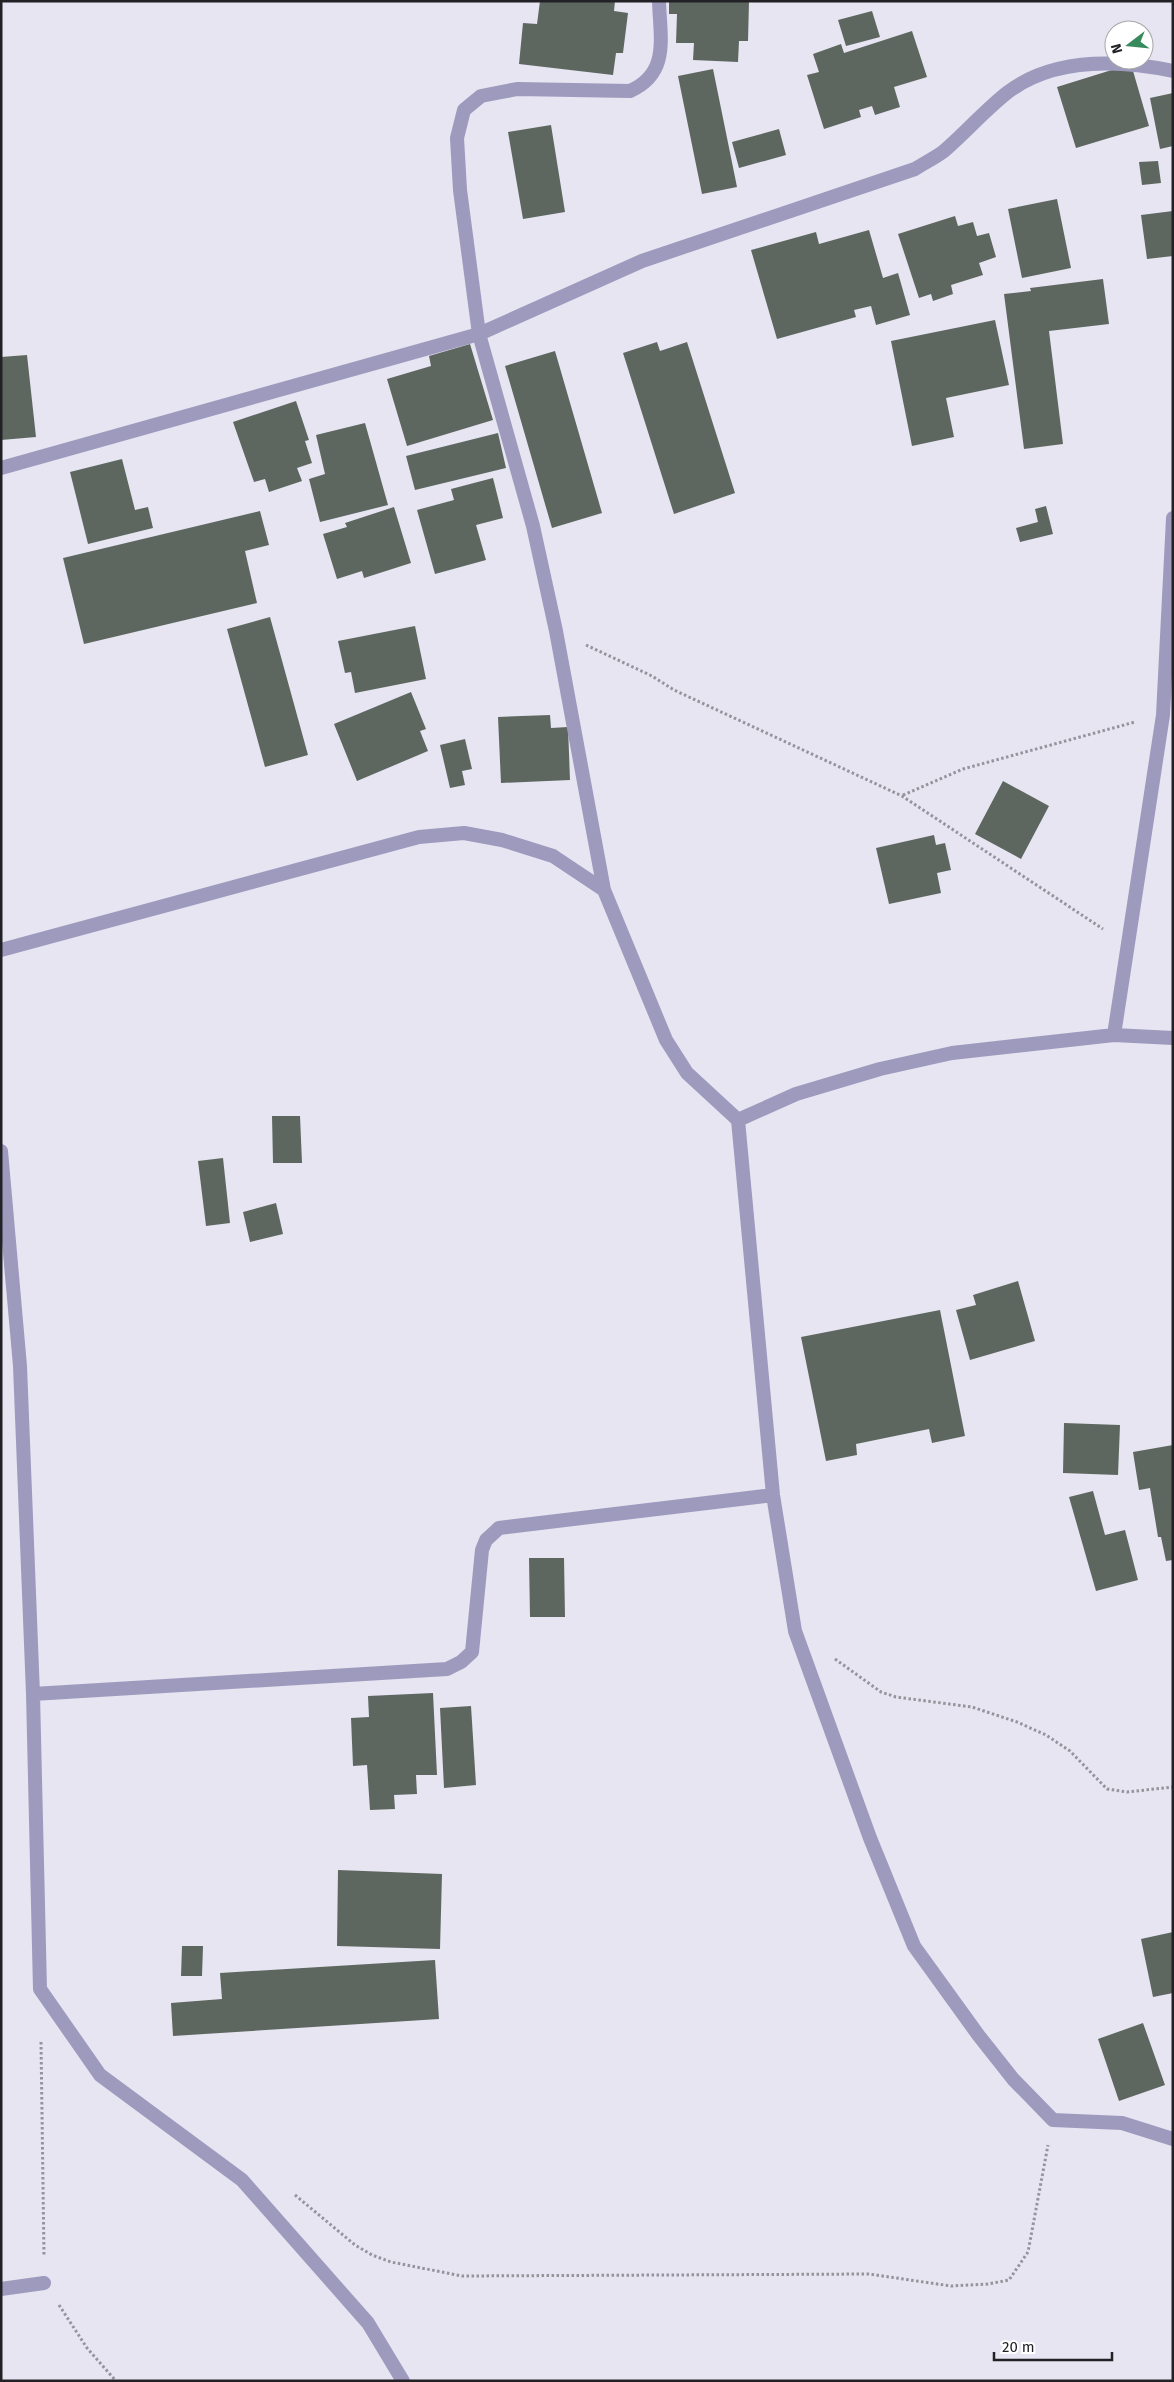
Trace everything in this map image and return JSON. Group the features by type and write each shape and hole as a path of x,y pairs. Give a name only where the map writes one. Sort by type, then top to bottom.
{"street":[{"path":"659,1 660,57 650,78 641,86 630,92 517,89 481,96 464,110 457,138 460,190 479,334 533,526 556,631 604,890 666,1040 687,1073 738,1120 773,1495 796,1631 870,1838 914,1946 979,2036 1013,2079 1053,2120 1122,2123 1173,2139"},
{"path":"1,468 479,334 642,261 915,169 943,152 1009,92 1029,80 1057,70 1099,62 1143,65 1173,72"},
{"path":"1114,1035 1126,945 1164,715 1173,518"},
{"path":"1,950 419,837 464,833 502,840 553,856 604,890"},
{"path":"738,1120 796,1094 880,1069 952,1053 1114,1035 1173,1038"},
{"path":"1,1151 20,1366 33,1694 40,1989 100,2075 242,2180 368,2323 403,2381"},
{"path":"33,1694 447,1669 461,1662 472,1652 482,1550 486,1540 499,1528 773,1495"},
{"path":"1,2289 44,2283"}],"path":[{"path":"556,631 652,676 674,690 721,713 902,796 1126,945"},
{"path":"902,796 963,768 1031,748 1164,715"},
{"path":"796,1631 881,1692 896,1697 972,1707 1017,1722 1046,1735 1070,1751 1107,1789 1127,1792 1173,1787"},
{"path":"41,2035 44,2283 88,2348 116,2381"},
{"path":"292,2194 355,2246 372,2255 391,2262 462,2276 869,2274 951,2286 988,2284 1009,2280 1028,2252 1053,2120"}],"building":[{"path":"540,1 615,1 614,11 628,13 623,53 616,53 613,75 519,64 523,23 537,24"},
{"path":"669,1 749,2 748,41 739,41 738,62 693,60 694,43 676,43 677,14 669,14"},
{"path":"872,11 880,37 846,46 838,20"},
{"path":"912,31 927,77 894,87 900,107 875,115 872,106 859,110 861,117 824,129 807,75 819,72 813,54 841,44 844,53"},
{"path":"713,69 737,187 702,194 678,76"},
{"path":"1112,70 1133,70 1149,126 1076,148 1057,87"},
{"path":"1173,93 1173,146 1160,149 1150,98"},
{"path":"551,125 565,212 523,219 508,132"},
{"path":"779,129 786,155 739,168 732,142"},
{"path":"1158,161 1161,183 1142,185 1139,162"},
{"path":"1057,199 1071,268 1022,278 1008,209"},
{"path":"1173,211 1173,256 1147,259 1141,215"},
{"path":"955,216 958,226 973,222 977,236 989,233 996,257 979,263 983,275 951,285 953,294 933,301 931,294 919,298 898,234"},
{"path":"869,230 883,278 898,273 910,315 876,325 871,306 854,310 856,317 777,339 751,250 816,232 819,244"},
{"path":"1103,279 1109,324 1049,331 1063,444 1024,449 1004,294 1031,291 1030,288"},
{"path":"995,320 1009,385 946,398 954,437 912,446 891,341"},
{"path":"657,342 660,351 687,342 735,493 674,514 623,353"},
{"path":"470,344 493,420 407,446 387,379 431,366 429,356"},
{"path":"555,351 602,513 552,528 505,366"},
{"path":"27,355 36,437 1,440 1,357"},
{"path":"296,401 309,440 305,441 312,463 297,468 302,481 269,492 265,479 254,482 233,422"},
{"path":"365,423 388,505 320,522 309,479 325,474 316,435"},
{"path":"498,433 506,468 415,490 406,456"},
{"path":"122,459 135,510 148,507 153,528 88,544 70,472"},
{"path":"493,478 503,518 476,525 486,560 435,574 417,510 454,500 451,489"},
{"path":"1046,506 1053,534 1020,542 1016,528 1038,522 1035,509"},
{"path":"394,507 411,563 364,578 362,571 337,579 323,534 347,527 345,523"},
{"path":"260,511 269,545 245,551 257,603 84,644 63,558"},
{"path":"270,617 308,755 265,767 227,629"},
{"path":"415,626 426,679 355,693 351,672 345,673 338,641"},
{"path":"411,692 426,729 420,731 428,751 357,781 334,724"},
{"path":"550,715 551,728 568,727 570,780 501,783 498,717"},
{"path":"465,739 472,769 462,771 465,785 450,788 440,745"},
{"path":"1003,781 1049,806 1021,859 975,834"},
{"path":"934,835 936,845 945,843 951,870 937,873 941,893 889,904 876,848"},
{"path":"272,1116 300,1116 302,1163 273,1163"},
{"path":"223,1158 230,1223 206,1226 198,1161"},
{"path":"276,1203 283,1234 250,1242 243,1212"},
{"path":"1018,1281 1035,1341 970,1360 956,1310 976,1305 973,1295"},
{"path":"940,1310 965,1436 932,1443 929,1429 856,1444 857,1455 826,1461 801,1337"},
{"path":"1064,1423 1120,1425 1118,1475 1063,1473"},
{"path":"1173,1445 1173,1560 1166,1561 1161,1537 1158,1537 1150,1488 1139,1490 1133,1452"},
{"path":"1093,1491 1105,1535 1125,1530 1138,1580 1096,1591 1069,1497"},
{"path":"529,1558 564,1558 565,1617 530,1617"},
{"path":"433,1693 437,1775 416,1775 417,1794 394,1795 395,1809 370,1810 367,1765 353,1766 351,1718 369,1717 368,1696"},
{"path":"471,1706 476,1785 444,1788 440,1708"},
{"path":"338,1870 442,1874 440,1949 337,1946"},
{"path":"1173,1932 1173,1993 1153,1997 1141,1939"},
{"path":"182,1946 203,1946 202,1976 181,1976"},
{"path":"435,1960 439,2019 173,2036 171,2003 222,1999 220,1973"},
{"path":"1143,2023 1165,2085 1119,2101 1098,2039"}]}
